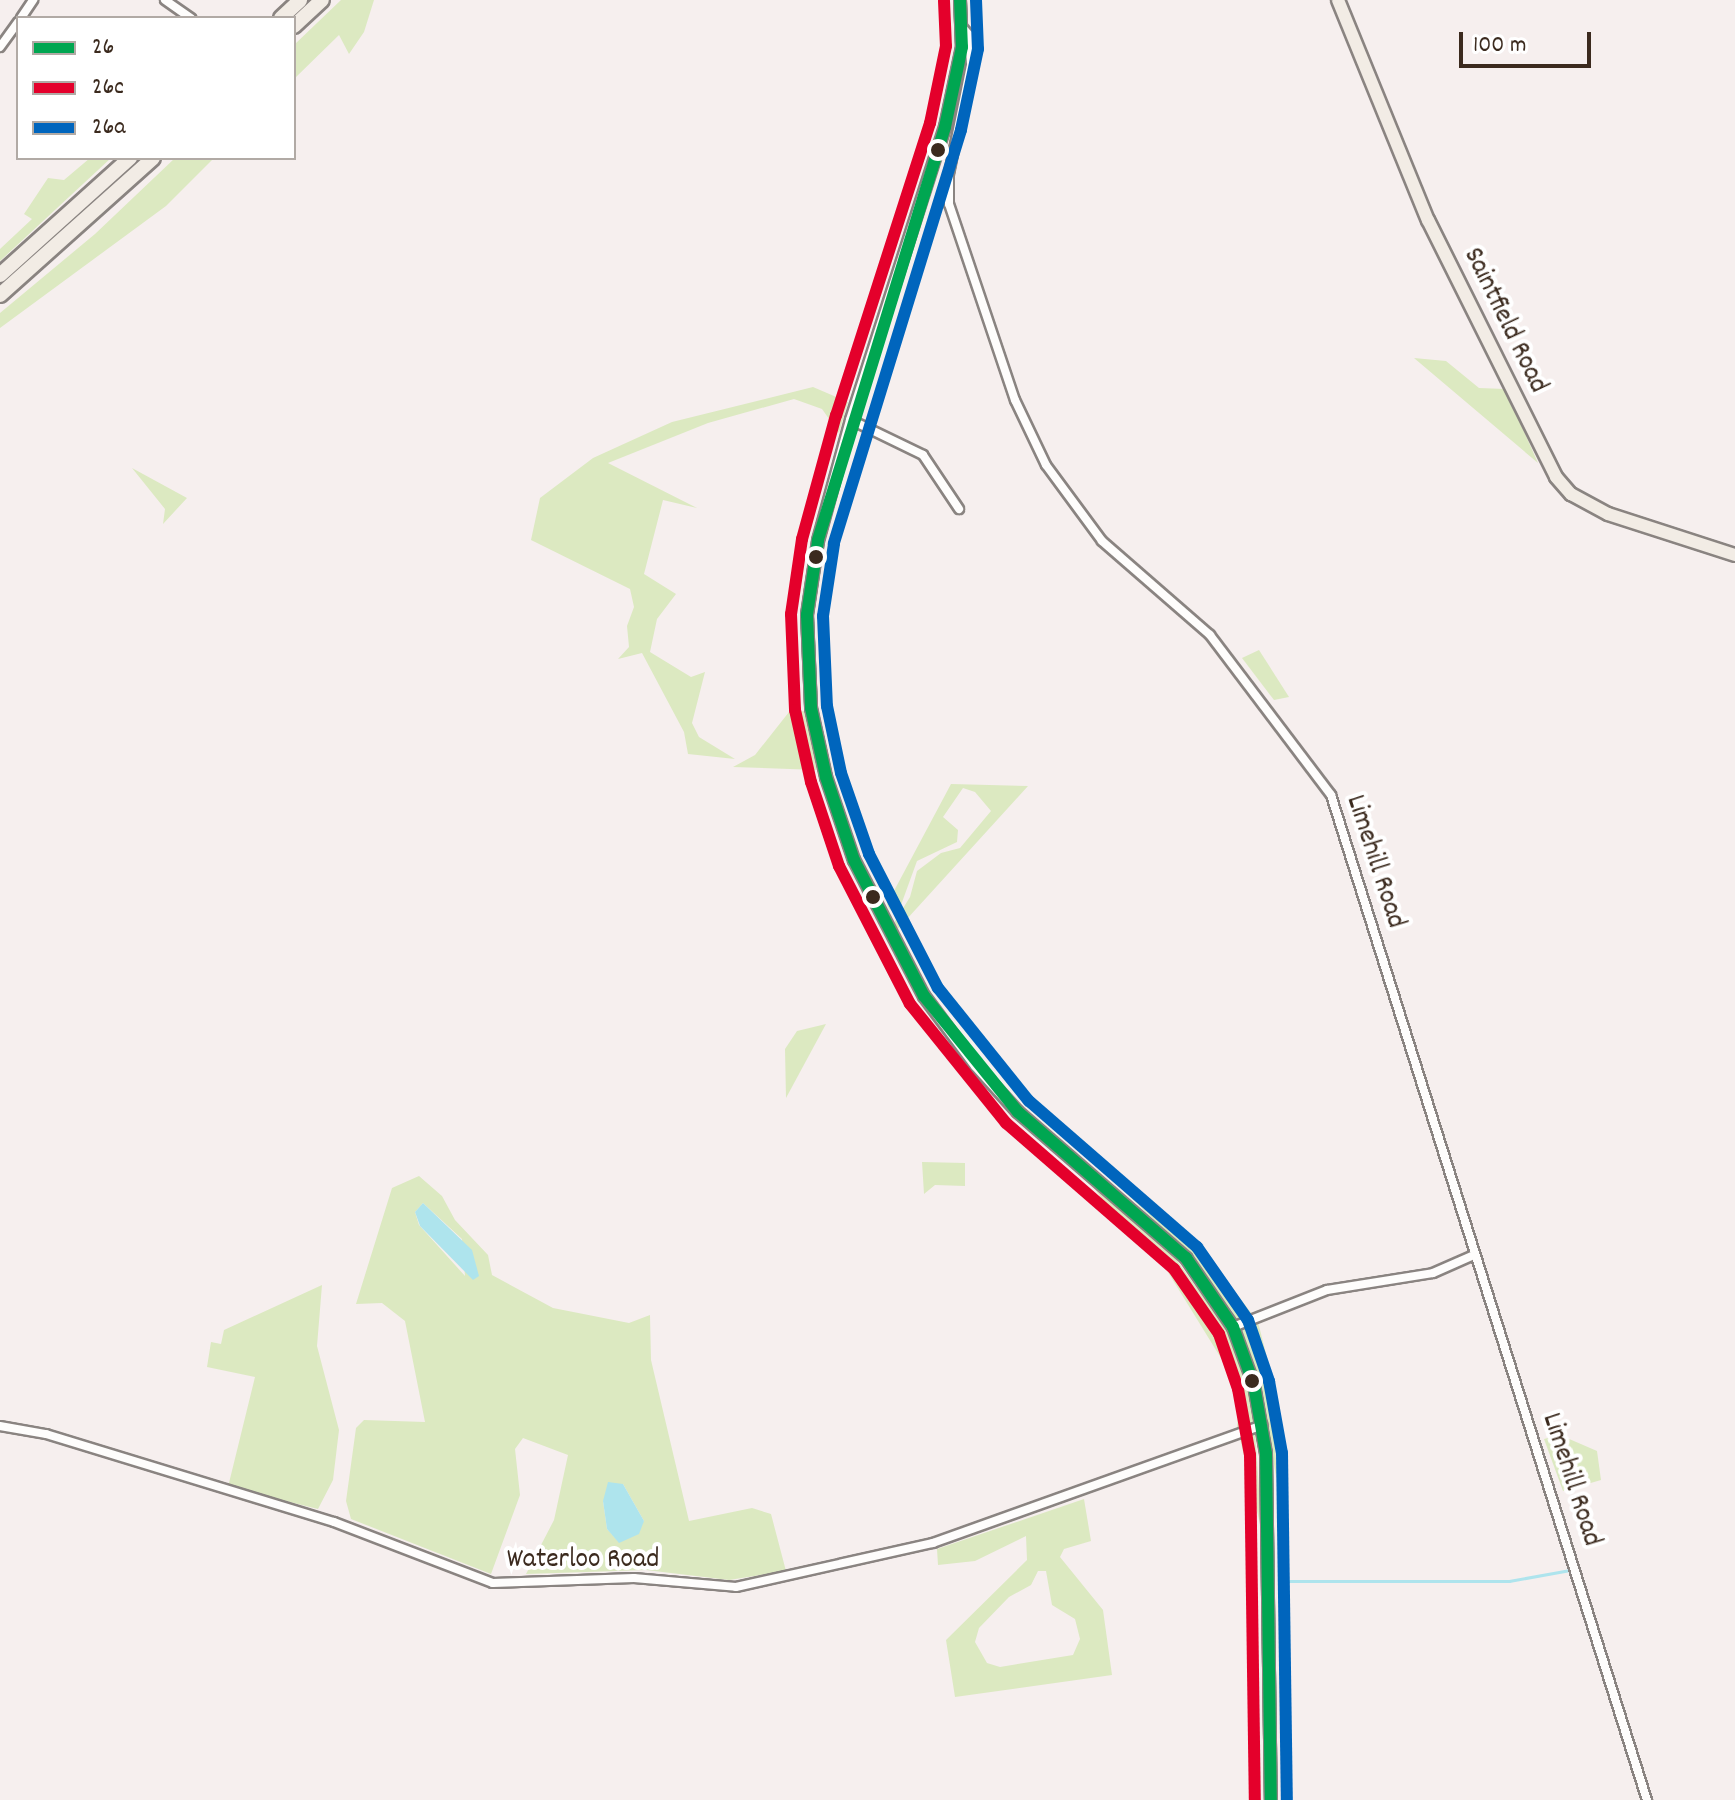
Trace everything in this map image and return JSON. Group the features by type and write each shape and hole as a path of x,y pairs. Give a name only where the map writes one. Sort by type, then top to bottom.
{"highway":[{"path":"283,16 300,0"},
{"path":"296,24 322,0"},
{"path":"0,275 128,160"},
{"path":"0,295 151,160"}],"main road":[{"name":"Saintfield Road","path":"1338,0 1428,220 1556,477 1571,494 1608,514 1735,555"}],"street":[{"path":"165,0 188,16"},
{"path":"960,0 963,28 960,69 945,127 851,420 818,541 806,644 811,708 826,777 868,894 924,996 976,1066 1018,1112 1186,1258 1233,1327 1262,1425 1271,1800"},
{"path":"0,47 16,24"},
{"name":"Limehill Road","path":"963,28 969,35 971,65 949,174 949,204 1015,400 1046,465 1102,541 1210,635 1331,795 1647,1800"},
{"path":"851,420 923,455 959,509"},
{"path":"1233,1327 1327,1290 1433,1273 1474,1255"},
{"name":"Waterloo Road","path":"0,1426 46,1434 334,1522 493,1583 634,1578 736,1587 933,1543 1262,1425"}],"green space":[{"path":"341,0 374,0 364,32 349,54 339,35 296,77 296,43"},
{"path":"88,160 109,160 0,261 0,249 32,219 24,214 48,178 64,180"},
{"path":"173,160 212,160 166,206 0,328 0,313 95,234"},
{"path":"1414,358 1446,361 1479,388 1505,389 1538,463"},
{"path":"813,387 848,402 839,433 822,409 794,399 708,423 608,463 697,508 663,500 644,574 676,594 657,619 650,652 691,677 705,672 692,723 699,737 735,759 688,754 684,732 642,653 618,659 629,647 627,626 634,607 630,589 531,540 540,498 593,458 672,422"},
{"path":"132,468 187,498 163,524 165,509"},
{"path":"1259,650 1289,697 1274,700 1242,658"},
{"path":"807,711 818,770 733,767 755,755 789,712"},
{"path":"951,784 1028,786 896,931 894,923 910,897 917,871 941,853 960,848 991,811 975,792 963,788 943,817 958,830 957,842 917,861 901,905 894,912 889,909 887,904"},
{"path":"826,1024 786,1098 785,1049 797,1031"},
{"path":"922,1162 965,1163 965,1186 935,1185 924,1194"},
{"path":"1104,1172 1205,1252 1258,1322 1272,1377 1277,1482 1261,1387 1232,1311 1189,1253"},
{"path":"419,1176 442,1196 455,1220 488,1255 492,1275 553,1308 629,1323 650,1315 651,1360 689,1521 752,1508 771,1514 786,1571 729,1580 646,1570 526,1574 554,1520 568,1455 523,1438 515,1449 520,1495 491,1574 351,1519 346,1501 356,1428 364,1420 425,1422 405,1321 382,1303 356,1304 392,1188","holes":["423,1203 462,1239 465,1276 419,1225 415,1212","623,1484 644,1521 619,1542 607,1529 603,1501"]},
{"path":"1092,1185 1139,1220 1170,1251 1231,1335 1253,1402 1262,1532 1237,1426 1239,1407 1224,1363 1158,1256 1118,1222"},
{"path":"322,1285 317,1346 339,1430 333,1480 318,1509 228,1487 255,1377 207,1367 211,1342 221,1344 224,1330"},
{"path":"1560,1435 1597,1451 1601,1480 1563,1491 1544,1439"},
{"path":"1084,1499 1091,1541 1064,1549 1060,1557 1103,1610 1112,1675 955,1697 946,1640 1027,1560 1026,1536 975,1561 938,1565 937,1549","holes":["1038,1571 1046,1571 1052,1605 1075,1619 1080,1639 1073,1655 1000,1667 987,1663 975,1642 979,1628 1009,1597 1031,1585"]}],"water":[{"path":"423,1203 472,1250 479,1276 473,1280 420,1226 415,1212"},
{"path":"608,1482 623,1484 644,1521 639,1534 619,1543 607,1529 603,1501"}],"waterway":[{"path":"1279,1581 1509,1581 1570,1570"}],"transit line":[{"name":"26","path":"960,0 962,47 945,127 818,541 807,615 811,708 826,777 854,860 924,996 1018,1112 1186,1258 1233,1327 1254,1385 1266,1454 1271,1800"},
{"name":"26a","path":"976,0 978,49 961,130 834,544 823,616 827,706 841,773 869,854 938,988 1029,1101 1197,1247 1248,1320 1269,1381 1282,1453 1287,1800"},
{"name":"26c","path":"944,1 946,46 930,123 836,415 802,539 791,614 795,710 811,782 839,866 910,1004 1006,1123 1174,1269 1219,1334 1238,1389 1250,1455 1255,1800"}]}
